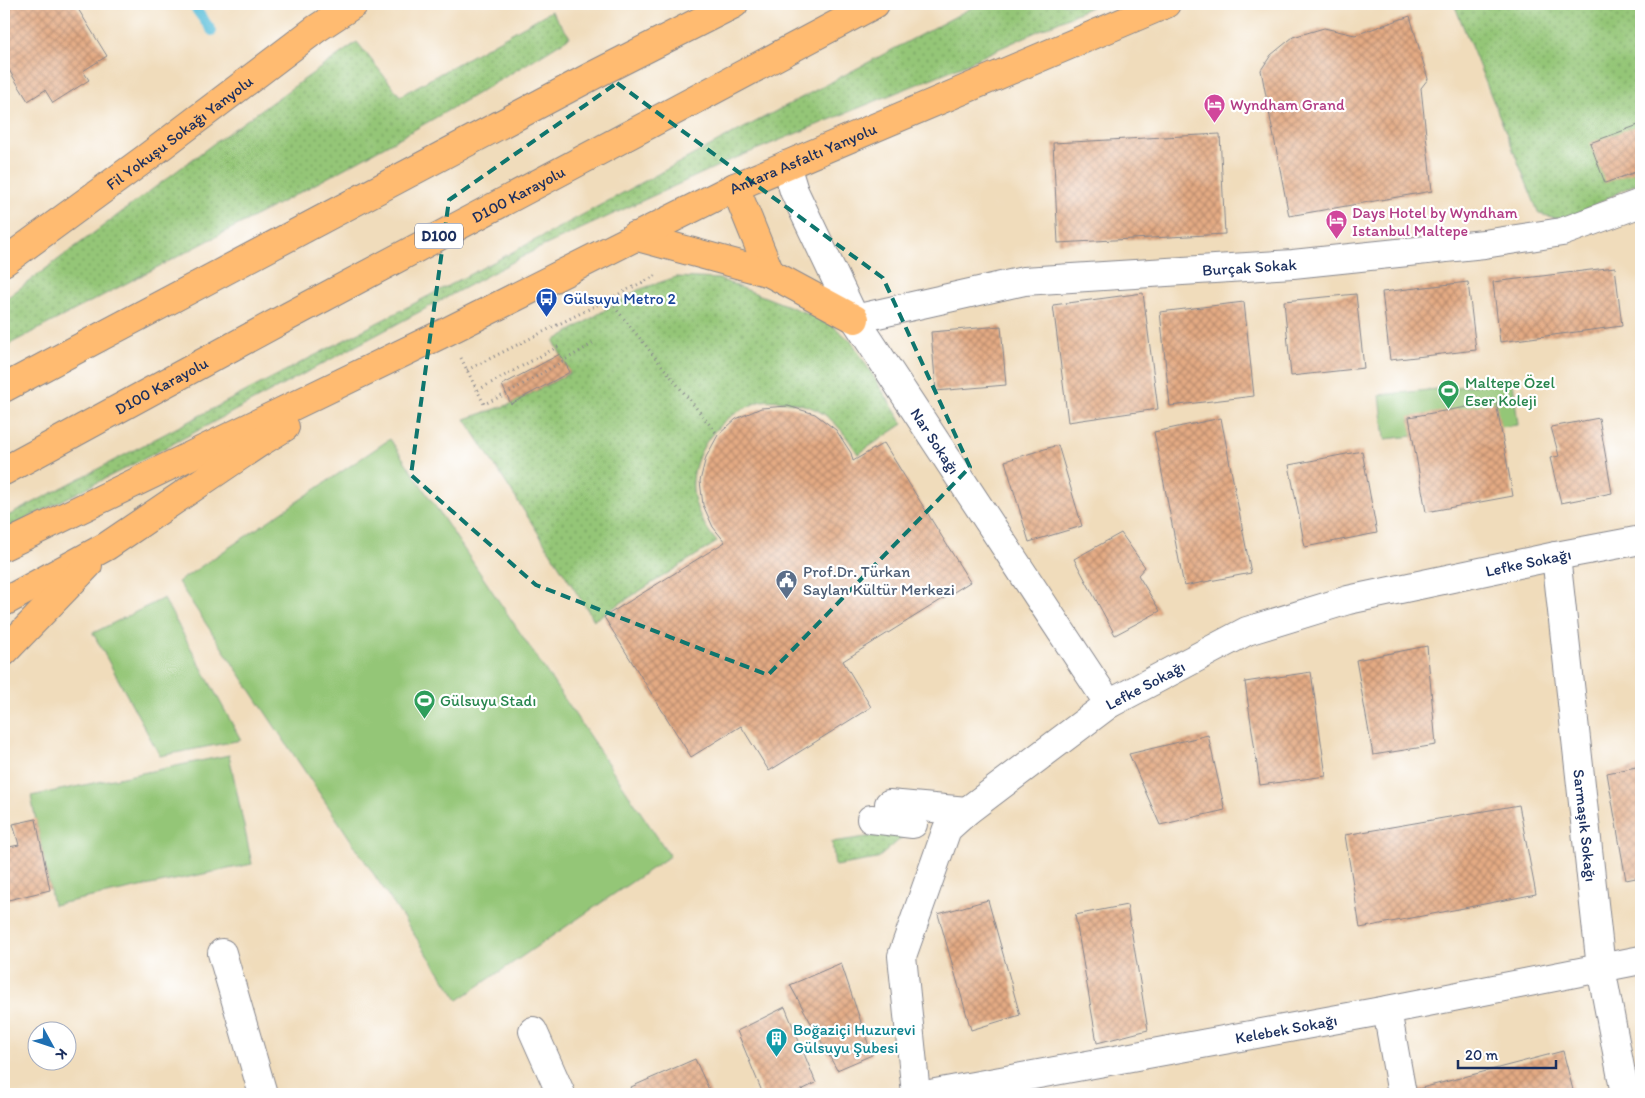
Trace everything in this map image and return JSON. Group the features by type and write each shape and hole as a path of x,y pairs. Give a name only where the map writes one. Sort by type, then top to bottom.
{"main road":[{"name":"Fil Yokuşu Sokağı Yanyolu","path":"4,262 138,164 316,29 354,4"},
{"path":"4,388 592,76 734,4"},
{"name":"D100 Karayolu","path":"4,470 875,4"},
{"name":"Ankara Asfaltı Yanyolu","path":"448,331 735,187 1166,4"},
{"path":"735,187 770,273"},
{"path":"634,236 770,273 855,319"},
{"path":"4,602 107,546 259,442 448,331"},
{"path":"4,546 448,331"},
{"path":"4,652 107,546"}],"street":[{"name":"Nar Sokağı","path":"786,165 794,191 855,319 1109,704"},
{"name":"Burçak Sokak","path":"855,319 1024,281 1293,264 1484,244 1562,232 1641,203"},
{"name":"Lefke Sokağı","path":"916,1094 902,956 947,829 967,811 1109,704 1247,631 1348,600 1641,540"},
{"name":"Sarmaşık Sokağı","path":"1556,556 1601,968 1625,1094"},
{"path":"947,829 880,811 967,811"},
{"path":"222,953 262,1094"},
{"name":"Kelebek Sokağı","path":"930,1094 1387,1010 1641,960"},
{"path":"1387,1010 1402,1094"},
{"path":"532,1031 561,1094"}],"path":[{"path":"593,8 600,4"},
{"path":"467,370 658,274"},
{"path":"608,299 718,435"},
{"path":"448,331 484,404 506,394 594,343"},
{"path":"478,390 561,345"}],"highlighted area":[{"path":"617,83 883,278 970,467 768,675 536,585 411,475 449,200"}],"green space":[{"path":"979,4 1097,4 959,67 731,160 535,250 167,447 4,530 4,518 547,234"},
{"path":"1454,4 1641,4 1641,181 1565,220 1539,214"},
{"path":"551,11 570,37 432,120 290,198 4,347 4,300 217,141 357,42 400,96"},
{"path":"676,277 719,279 827,321 852,342 903,424 858,454 835,424 824,414 805,405 790,402 761,401 727,419 718,427 704,446 695,468 693,480 694,497 699,513 717,542 594,620 465,419 511,404 570,373 554,341 638,290"},
{"name":"Maltepe Özel Eser Koleji","path":"1513,381 1518,425 1385,439 1380,395"},
{"name":"Gülsuyu Stadı","path":"390,439 670,856 458,1000 178,582"},
{"path":"164,598 241,740 160,756 93,633"},
{"path":"229,755 252,864 53,905 31,796"},
{"path":"887,828 905,835 877,859 835,866 832,842 880,835"}],"building":[{"path":"4,4 75,4 107,56 83,71 89,80 53,103 45,90 28,101 4,62"},
{"path":"1410,16 1428,79 1421,88 1432,191 1289,216 1261,70 1271,55 1293,37 1324,28 1355,35"},
{"path":"1641,124 1641,170 1605,183 1590,143"},
{"path":"1220,134 1225,234 1058,243 1053,143"},
{"path":"1615,267 1622,326 1500,342 1493,282"},
{"path":"1468,282 1476,350 1390,360 1382,292"},
{"path":"1143,293 1158,409 1068,422 1053,305"},
{"path":"1356,294 1364,368 1291,376 1284,301"},
{"path":"1244,302 1254,396 1170,406 1160,312"},
{"path":"1001,326 1006,385 936,391 931,332"},
{"path":"560,354 570,372 511,404 502,385"},
{"name":"Maltepe Özel Eser Koleji","path":"1496,402 1513,496 1426,512 1409,417"},
{"name":"Prof.Dr. Türkan Saylan Kültür Merkezi","path":"788,406 815,414 836,430 851,453 853,461 884,443 970,582 843,661 871,707 769,771 741,726 691,757 604,617 725,542 713,527 703,505 700,481 706,457 718,435 736,419 761,408"},
{"path":"1221,418 1251,573 1184,586 1154,432"},
{"path":"1599,418 1612,493 1561,503 1550,458 1559,456 1551,427"},
{"path":"1058,445 1082,526 1029,542 1005,461"},
{"path":"1362,451 1377,533 1305,547 1289,465"},
{"path":"1121,533 1145,567 1138,575 1160,611 1115,635 1074,559"},
{"path":"1427,646 1436,745 1373,755 1356,660"},
{"path":"1311,672 1326,776 1260,785 1245,682"},
{"path":"1208,735 1225,810 1160,825 1129,754"},
{"path":"1641,766 1641,877 1626,880 1607,773"},
{"path":"1519,805 1536,894 1360,928 1345,835"},
{"path":"36,819 50,890 4,901 4,848 19,845 13,824"},
{"path":"988,900 1020,1015 971,1030 938,914"},
{"path":"1127,905 1148,1030 1097,1043 1075,915"},
{"path":"841,963 872,1055 837,1070 790,985"},
{"name":"Boğaziçi Huzurevi Gülsuyu Şubesi","path":"785,1007 816,1083 793,1094 763,1094 737,1031"},
{"path":"1563,1051 1574,1094 1420,1094 1418,1089"},
{"path":"695,1059 711,1094 634,1094 631,1087"}],"waterway":[{"path":"192,4 212,31"}],"place":[{"name":"Wyndham Grand","path":"1214,123"},
{"name":"Days Hotel by Wyndham Istanbul Maltepe","path":"1336,240"},
{"name":"Gülsuyu Metro 2","path":"547,317"},
{"name":"Maltepe Özel Eser Koleji","path":"1449,410"},
{"name":"Prof.Dr. Türkan Saylan Kültür Merkezi","path":"787,599"},
{"name":"Gülsuyu Stadı","path":"424,719"},
{"name":"Boğaziçi Huzurevi Gülsuyu Şubesi","path":"777,1057"}]}
